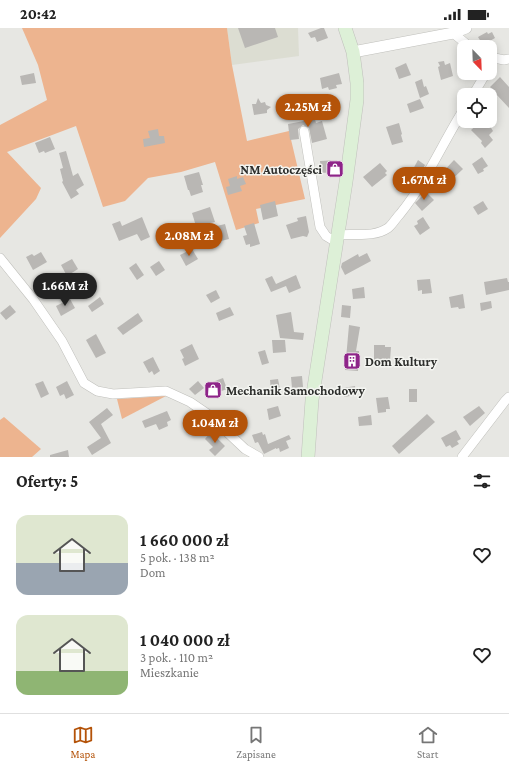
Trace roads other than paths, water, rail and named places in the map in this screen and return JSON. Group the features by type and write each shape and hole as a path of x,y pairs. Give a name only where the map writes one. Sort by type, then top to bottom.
{"main road":[{"path":"308,457 312,400 336,238 346,182 357,100 357,82 353,52 345,28"}],"street":[{"path":"353,52 453,33 466,28"},
{"path":"453,33 462,40"},
{"path":"304,131 320,227 326,236 336,238 372,234 388,228 404,209 428,173 457,121"},
{"path":"0,258 33,298 60,339 84,383 97,391 113,394 166,391 190,402 209,415 245,449 260,457"},
{"path":"462,457 505,400 509,397"}],"place":[{"name":"NM Autoczęści","path":"335,169"},
{"name":"Dom Kultury","path":"352,361"},
{"name":"Mechanik Samochodowy","path":"213,390"}]}
